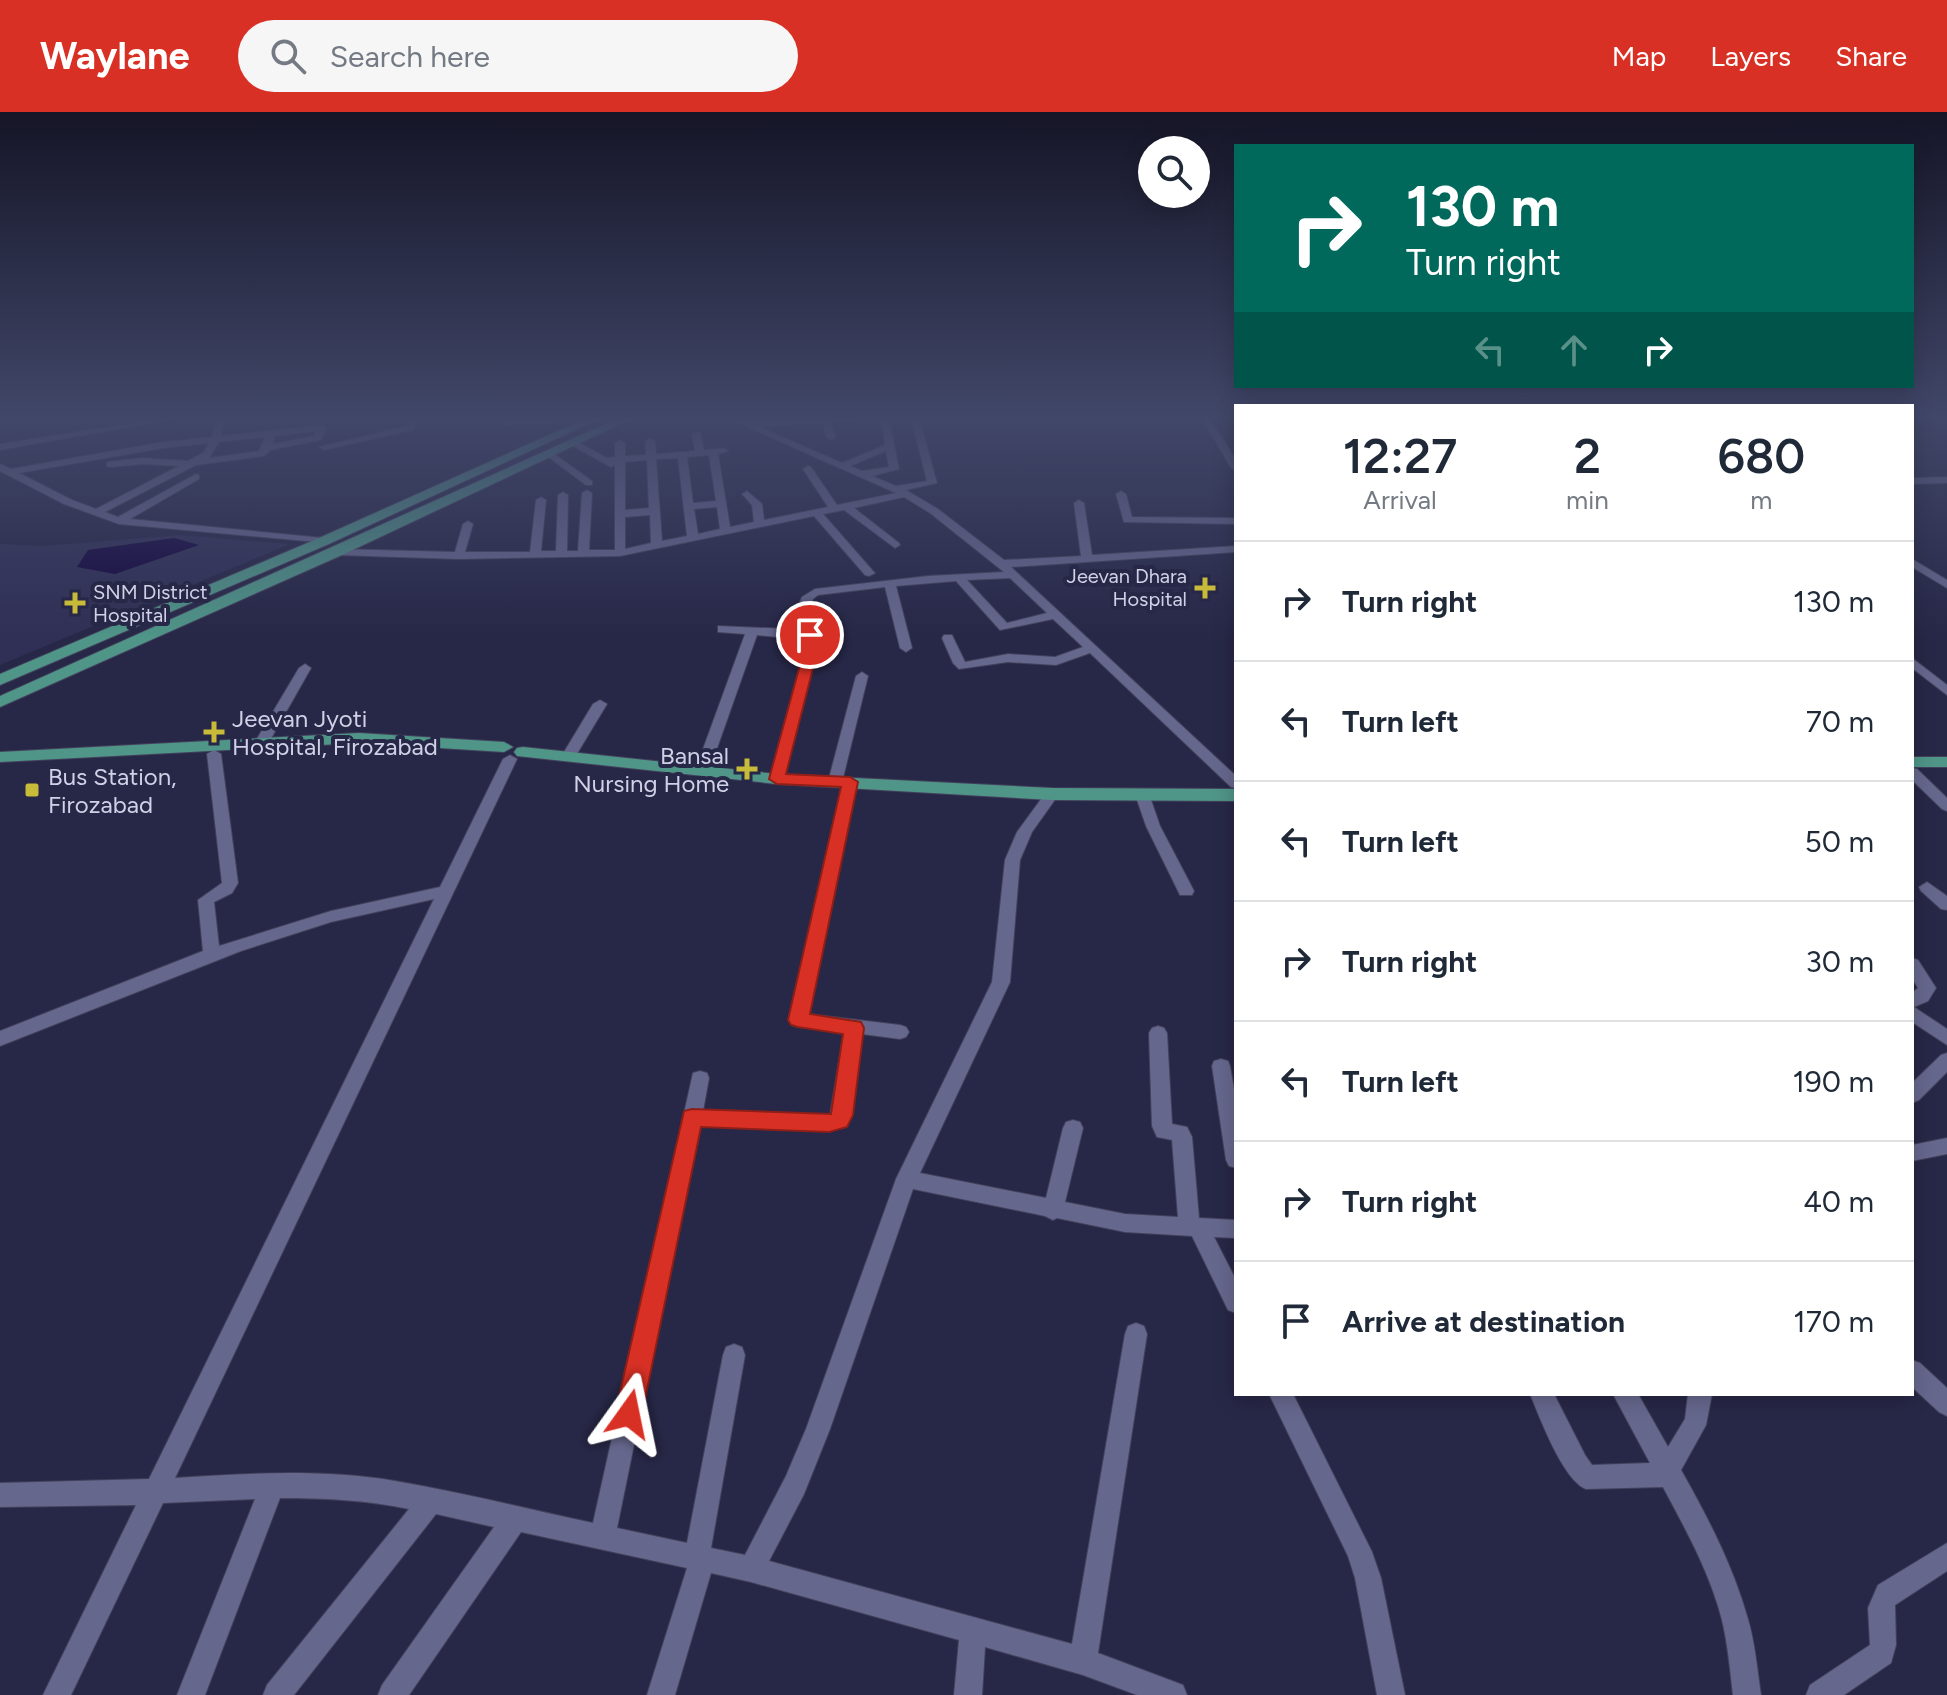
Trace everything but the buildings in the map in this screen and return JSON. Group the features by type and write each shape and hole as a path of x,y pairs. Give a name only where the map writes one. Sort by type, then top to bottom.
{"main road":[{"path":"0,680 433,492"},
{"path":"0,687 452,492"},
{"path":"0,695 455,492"},
{"path":"0,702 337,552 462,492"},
{"path":"0,768 262,742 382,739 508,753"},
{"path":"0,757 214,754 351,746 568,757 777,779 1052,794 1143,797 1234,795"},
{"path":"1914,762 1947,762"}],"street":[{"path":"51,492 119,521 324,541"},
{"path":"96,513 137,492"},
{"path":"119,521 170,492"},
{"path":"583,554 588,492"},
{"path":"620,492 620,553"},
{"path":"654,492 657,546"},
{"path":"686,492 693,539"},
{"path":"721,492 726,532"},
{"path":"823,492 834,509"},
{"path":"901,492 934,511 1000,564 1234,782"},
{"path":"747,494 757,504 760,525"},
{"path":"337,552 459,556 620,553 906,494"},
{"path":"1121,494 1128,520 1234,521"},
{"path":"561,555 563,495"},
{"path":"535,555 541,500"},
{"path":"1079,503 1087,559"},
{"path":"688,507 722,504"},
{"path":"847,507 895,545"},
{"path":"620,514 655,511"},
{"path":"817,513 869,573"},
{"path":"459,556 468,524"},
{"path":"1000,564 1234,549"},
{"path":"1914,563 1947,585"},
{"path":"789,634 795,631 809,594 890,583 1011,575"},
{"path":"959,578 968,591 1006,627 1054,615"},
{"path":"890,583 906,648"},
{"path":"722,629 814,637 777,779"},
{"path":"702,771 752,631"},
{"path":"948,638 963,666 1003,659 1056,661 1091,649"},
{"path":"1914,664 1947,691"},
{"path":"262,742 305,668"},
{"path":"862,676 798,1020 900,1032"},
{"path":"568,757 600,704"},
{"path":"57,1695 446,891 508,753"},
{"path":"212,955 206,900 226,889 230,883 214,754"},
{"path":"1914,774 1947,806"},
{"path":"751,1569 795,1485 818,1429 906,1179 1001,982 1007,958 1014,856 1023,835 1052,794"},
{"path":"1143,797 1153,826 1186,891"},
{"path":"1927,887 1947,905"},
{"path":"0,1039 212,955 341,914 446,891"},
{"path":"1914,967 1927,988 1922,996 1914,1000"},
{"path":"1914,1014 1947,1038"},
{"path":"692,1118 839,1121 854,1028"},
{"path":"1158,1033 1162,1126 1164,1131 1180,1133 1182,1137 1194,1227 1234,1299"},
{"path":"1914,1093 1947,1060"},
{"path":"1221,1066 1234,1147"},
{"path":"602,1537 700,1078"},
{"path":"1053,1211 1073,1128"},
{"path":"1914,1151 1947,1146"},
{"path":"906,1179 1053,1211 1125,1223 1234,1229"},
{"path":"1083,1661 1136,1334"},
{"path":"661,1695 700,1558 734,1355"},
{"path":"1914,1373 1947,1404"},
{"path":"1282,1396 1359,1552 1368,1578 1391,1695"},
{"path":"1543,1396 1576,1464 1586,1477 1667,1473"},
{"path":"1626,1396 1723,1584 1735,1618 1747,1695"},
{"path":"1667,1473 1696,1424 1700,1396"},
{"path":"191,1695 272,1487"},
{"path":"0,1495 353,1487 751,1569 1083,1661 1173,1695"},
{"path":"277,1695 430,1502"},
{"path":"392,1695 515,1519"},
{"path":"1820,1695 1881,1653 1884,1645 1881,1602 1887,1594 1947,1556"},
{"path":"968,1695 973,1630"}],"shaded area":[{"name":"SNM District Hospital","path":"181,535 290,544 0,665 0,544 44,546"},
{"path":"174,538 199,545 115,574 77,567 88,550"}],"place":[{"name":"Jeevan Dhara Hospital","path":"1205,588"},
{"name":"SNM District Hospital","path":"75,603"},
{"name":"Jeevan Jyoti Hospital, Firozabad","path":"214,732"},
{"name":"Bansal Nursing Home","path":"747,769"},
{"name":"Bus Station, Firozabad","path":"32,790"}],"route":[{"path":"629,1414 692,1118 834,1123 842,1115 854,1028 803,1022 798,1020 798,1015 850,782 777,779 814,637 810,635"}]}
